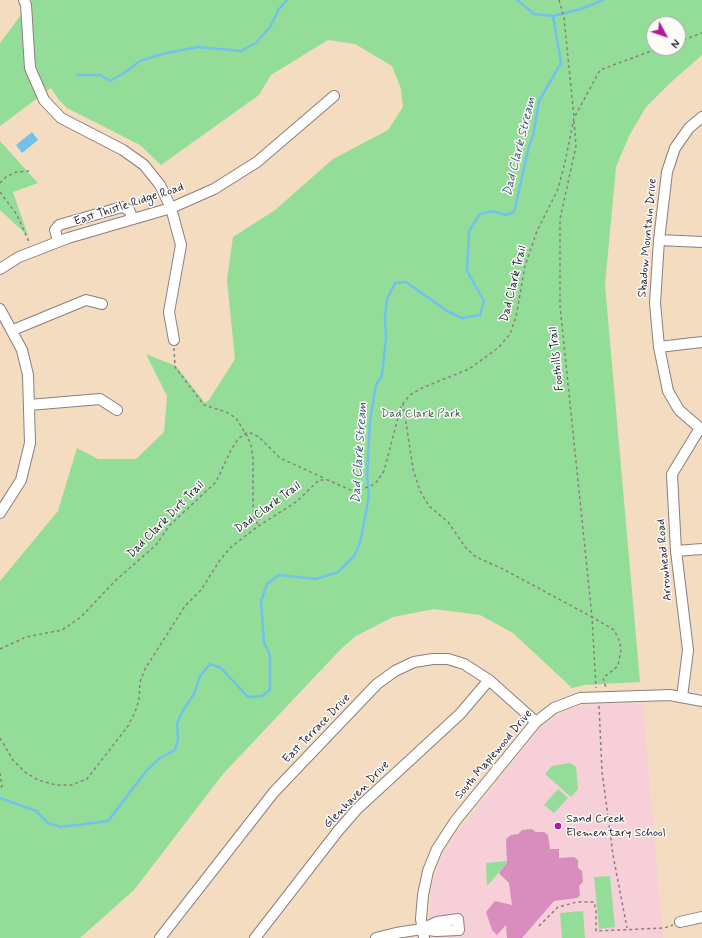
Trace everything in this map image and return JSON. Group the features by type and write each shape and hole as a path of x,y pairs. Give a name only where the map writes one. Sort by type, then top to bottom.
{"street":[{"path":"24,0 26,5 30,68 44,100 60,118 123,150 144,165 160,185 171,208 181,245 168,312 174,340"},
{"name":"East Thistle Ridge Road","path":"0,269 19,256 58,241 171,208 214,189 257,162 334,96"},
{"name":"Shadow Mountain Drive","path":"701,429 679,410 668,392 659,347 655,303 659,240 667,172 674,148 689,128 702,117"},
{"path":"58,241 55,230 59,225 122,207 129,210 133,219"},
{"path":"659,240 702,242"},
{"path":"13,330 86,300 102,304"},
{"path":"0,309 13,330 22,350 28,375 30,443 21,480 0,513"},
{"path":"659,347 702,342"},
{"path":"29,405 100,399 118,410"},
{"name":"Arrowhead Road","path":"682,697 688,650 676,551 672,474 701,429"},
{"path":"676,551 702,549"},
{"name":"East Terrace Drive","path":"160,938 274,792 377,684 394,670 414,662 434,659 448,660 464,664 489,680 536,722"},
{"name":"Glenhaven Drive","path":"255,938 338,831 357,809 460,714 489,680"},
{"name":"South Maplewood Drive","path":"423,934 422,902 425,883 433,857 441,842 536,722 554,708 567,702 601,694 670,695 702,701"},
{"path":"680,922 702,917"},
{"path":"376,938 396,933 423,934 459,930 458,919 437,922 423,934"}],"path":[{"name":"Foothills Trail","path":"559,0 564,18 576,146 560,219 560,306 601,694"},
{"path":"686,39 702,33"},
{"name":"Dad Clark Trail","path":"403,403 410,395 422,388 469,369 498,348 510,334 516,317 525,266 537,232 558,189 574,118 600,70 646,53"},
{"path":"0,183 6,177 16,172 29,171"},
{"path":"0,192 17,215 33,251"},
{"path":"174,340 175,367 204,405 226,412 236,418 246,433 251,445 254,517 258,525"},
{"path":"246,433 251,433 259,437 280,458 355,492 364,490 373,485 384,472 403,403"},
{"path":"403,403 413,469 420,491 429,506 448,522 466,548 476,557 503,569 614,630 619,640 621,649 618,666 603,678 598,711 602,771 613,855 627,928"},
{"name":"Dad Clark Dirt Trail","path":"0,650 26,637 62,630 81,617 114,581 156,545 174,521 216,482 231,450 238,439 246,433"},
{"name":"Dad Clark Trail","path":"0,738 13,760 25,772 38,780 56,785 71,785 87,779 128,726 135,712 140,682 145,668 185,606 201,590 220,560 231,547 258,525 296,502 319,480 328,480"},
{"path":"0,773 2,786 0,790"},
{"path":"539,926 558,907 577,902 594,902 596,911 596,931 627,928 664,928 680,922"}],"shaded area":[{"name":"Sand Creek Elementary School","path":"594,704 643,704 663,938 432,938 429,919 432,886 440,860 451,841 536,733 545,724 573,708"}],"green space":[{"name":"Dad Clark Park","path":"32,0 702,0 702,55 669,84 646,107 629,136 616,167 605,285 640,682 584,685 572,688 513,633 480,615 434,609 393,617 356,636 340,650 223,774 134,890 80,938 0,938 0,581 58,511 77,448 98,459 136,459 164,432 167,396 146,354 176,366 205,403 209,400 235,359 227,280 233,237 275,210 333,159 388,130 403,107 401,89 392,66 355,44 328,40 271,75 259,95 161,165 140,145 67,108 59,100 51,88 0,126 0,43"},
{"path":"0,141 38,183 13,192 28,236 0,210"},
{"path":"570,763 576,767 578,789 571,797 545,774 552,766"},
{"path":"558,789 568,798 554,813 544,805"},
{"path":"507,861 507,863 487,886 486,863"},
{"path":"610,876 615,927 599,929 594,877"},
{"path":"583,911 585,938 562,938 560,913"}],"water":[{"path":"32,132 38,140 22,153 16,145"}],"building":[{"name":"Sand Creek Elementary School","path":"532,829 536,832 544,832 548,835 550,849 559,849 559,858 574,857 578,860 578,868 582,871 583,882 579,886 580,895 577,898 554,901 522,938 507,938 506,925 497,935 492,930 486,912 495,901 512,905 509,883 499,873 507,863 506,839 511,835 518,834 522,830"}],"waterway":[{"path":"77,75 100,75 110,81 140,61 162,54 198,47 241,51 256,43 270,27 279,9 287,0"},
{"path":"517,0 534,14 553,16"},
{"name":"Dad Clark Stream","path":"0,798 36,811 48,823 61,827 108,821 147,770 160,758 175,750 178,739 177,724 182,712 194,694 200,676 210,664 221,668 248,697 262,696 270,690 270,655 264,643 261,601 267,584 279,575 316,579 338,572 355,555 361,539 369,496 367,476 370,420 376,385 382,375 386,338 385,318 387,299 395,283 406,282 447,311 462,318 480,315 484,301 467,271 469,231 480,214 493,211 506,215 514,212 529,146 533,136 539,101 561,63 553,16 581,9 603,0"}],"place":[{"name":"Sand Creek Elementary School","path":"558,826"}]}
